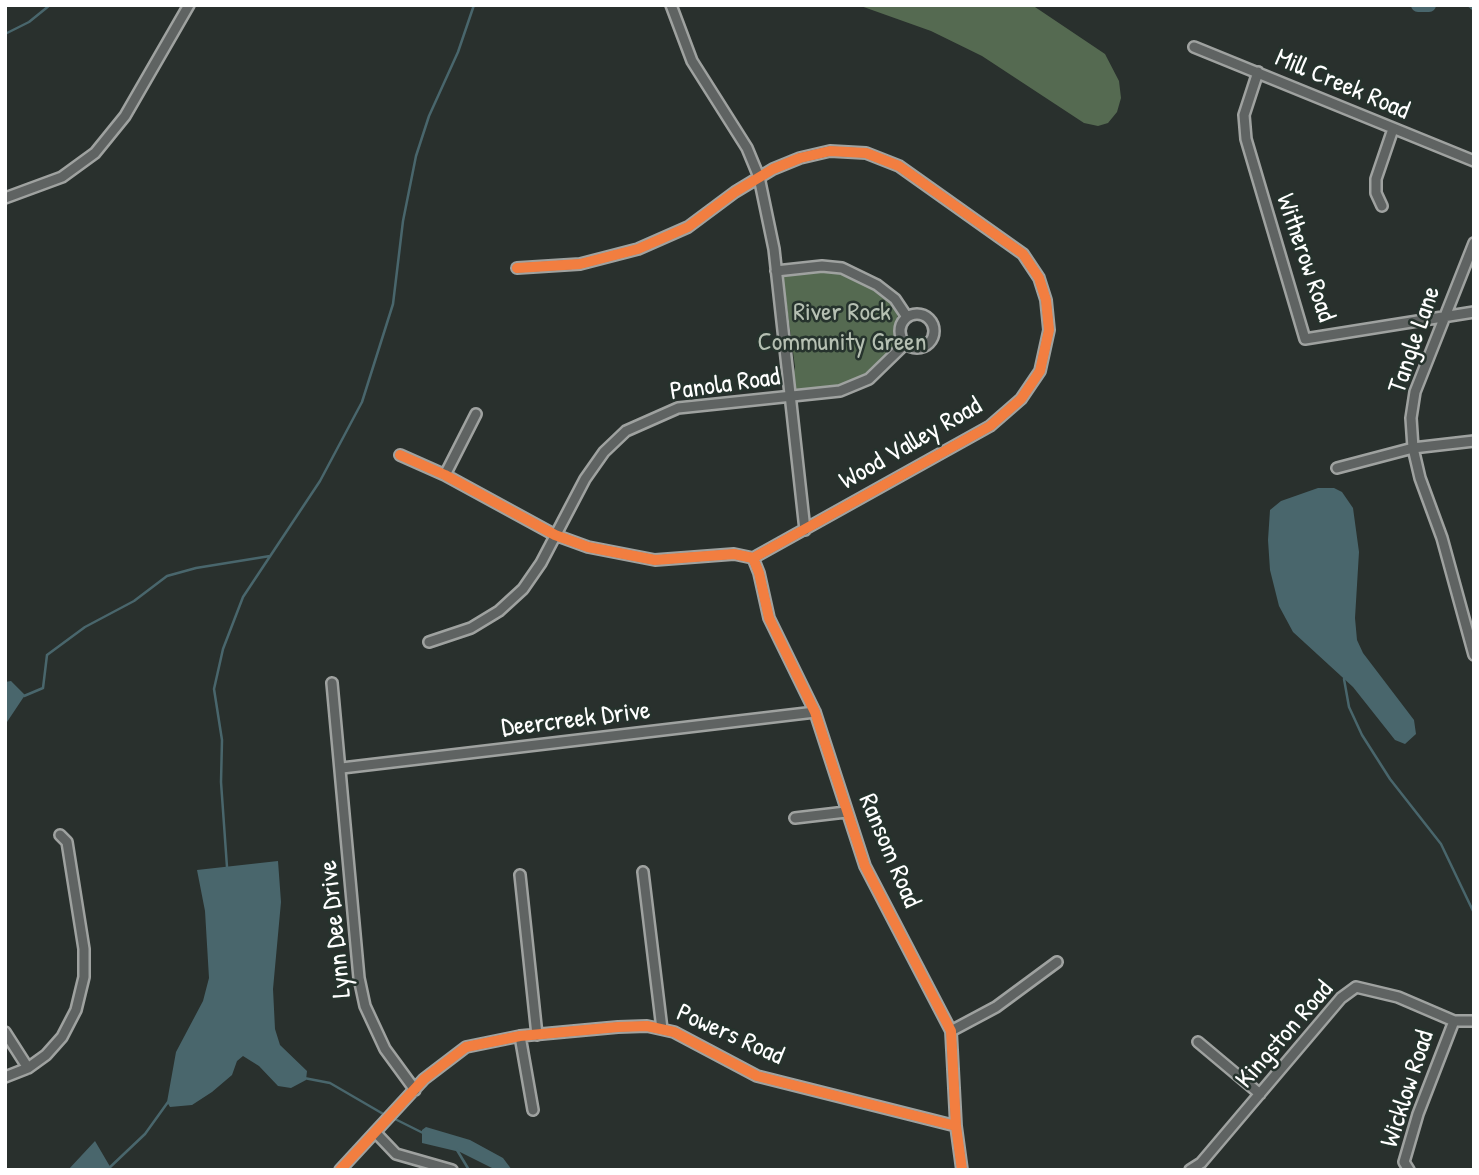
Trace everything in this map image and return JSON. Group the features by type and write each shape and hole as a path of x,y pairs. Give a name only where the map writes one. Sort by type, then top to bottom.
{"street":[{"path":"5,198 52,183 95,153 125,116 189,5"},
{"path":"671,5 692,61 747,148 759,177 776,271 805,530"},
{"name":"Mill Creek Road","path":"1194,47 1474,161"},
{"name":"Witherow Road","path":"1258,72 1244,114 1245,139 1305,339 1474,312"},
{"path":"1382,206 1376,193 1376,178 1393,129"},
{"name":"Wood Valley Road","path":"400,455 445,475 555,535 588,547 636,558 668,560 734,554 750,557 805,530 1006,416 1040,371 1049,330 1039,278 1023,254 900,166 866,153 830,151 800,158 759,177"},
{"path":"517,268 580,264 638,248 688,227 759,177"},
{"name":"Tangle Lane","path":"1474,243 1415,392 1411,418 1413,448 1442,538 1474,655"},
{"name":"Panola Road","path":"429,642 471,628 499,611 523,589 541,564 585,479 604,452 626,431 678,408 790,397 855,386 869,379 905,344 915,349 923,348 932,340 933,325 926,316 914,314 907,317 895,299 877,285 842,268 822,266 776,271"},
{"path":"905,344 900,330 907,317"},
{"path":"445,475 476,414"},
{"path":"1337,468 1413,448 1474,441"},
{"name":"Ransom Road","path":"750,557 759,573 769,618 815,712 865,866 951,1031 956,1126 962,1170"},
{"name":"Lynn Dee Drive","path":"332,682 342,768 359,978 365,1006 380,1040 415,1090"},
{"name":"Deercreek Drive","path":"342,768 815,712"},
{"path":"795,818 846,812"},
{"path":"5,1077 27,1068 46,1055 61,1037 76,1010 84,976 84,949 67,842 60,835"},
{"path":"643,872 662,1029"},
{"path":"520,875 537,1035"},
{"path":"951,1031 996,1007 1057,962"},
{"name":"Kingston Road","path":"1190,1170 1201,1163 1341,998 1356,987 1398,997 1454,1021 1474,1021"},
{"name":"Wicklow Road","path":"1405,1167 1428,1085 1454,1021"},
{"name":"Powers Road","path":"415,1090 433,1070 466,1048 520,1036 647,1026 674,1032 757,1076 956,1126"},
{"path":"5,1031 27,1068"},
{"path":"520,1036 533,1110"},
{"path":"1198,1042 1260,1094"},
{"path":"340,1170 415,1090"},
{"path":"376,1133 396,1154 452,1170"}],"green space":[{"path":"858,5 1032,5 1105,54 1119,81 1121,98 1117,112 1108,123 1098,126 1084,123 982,56 931,31"},
{"name":"River Rock Community Green","path":"812,270 847,274 864,281 886,297 898,312 895,347 877,367 846,385 800,391 795,389 792,382 795,367 786,299 780,279 782,274"}],"water":[{"path":"1318,488 1334,488 1342,492 1353,508 1359,552 1355,618 1357,640 1363,653 1414,720 1416,734 1405,744 1395,740 1353,687 1293,632 1279,606 1270,570 1270,510 1281,501"},
{"path":"11,681 25,695 5,725 5,682"},
{"path":"278,861 281,902 273,989 275,1029 280,1045 307,1071 306,1080 291,1088 278,1086 259,1066 243,1056 237,1061 232,1075 212,1092 192,1105 170,1107 167,1102 176,1052 203,1001 209,978 205,911 197,870"},
{"path":"426,1127 470,1140 503,1158 512,1170 496,1170 460,1152 422,1143 422,1130"},
{"path":"95,1141 112,1170 68,1170"}],"waterway":[{"path":"5,34 29,22 50,5"},
{"path":"227,867 221,782 222,740 214,689 223,649 243,597 320,481 362,402 393,304 403,221 416,156 429,116 458,52 474,5"},
{"path":"1418,5 1429,5"},
{"path":"1468,5 1474,10"},
{"path":"24,696 43,688 47,655 85,627 134,601 167,576 196,568 270,556"},
{"path":"1344,679 1349,707 1362,735 1390,779 1441,844 1474,913"},
{"path":"304,1078 330,1083 385,1115"},
{"path":"107,1170 145,1134 168,1102"},
{"path":"391,1117 423,1133"},
{"path":"457,1150 469,1170"}],"cycle path":[{"path":"517,268 580,264 638,249 688,227 735,192 773,169 800,158 830,151 866,153 899,166 1023,254 1039,278 1046,300 1049,330 1040,371 1021,399 990,426 753,558"},
{"path":"400,455 445,475 555,535 588,547 655,560 734,554 753,558 769,618 815,712 865,866 951,1031 956,1126 962,1170"},
{"path":"340,1170 424,1079 466,1047 520,1036 618,1027 647,1026 674,1032 757,1076 956,1126"}]}
